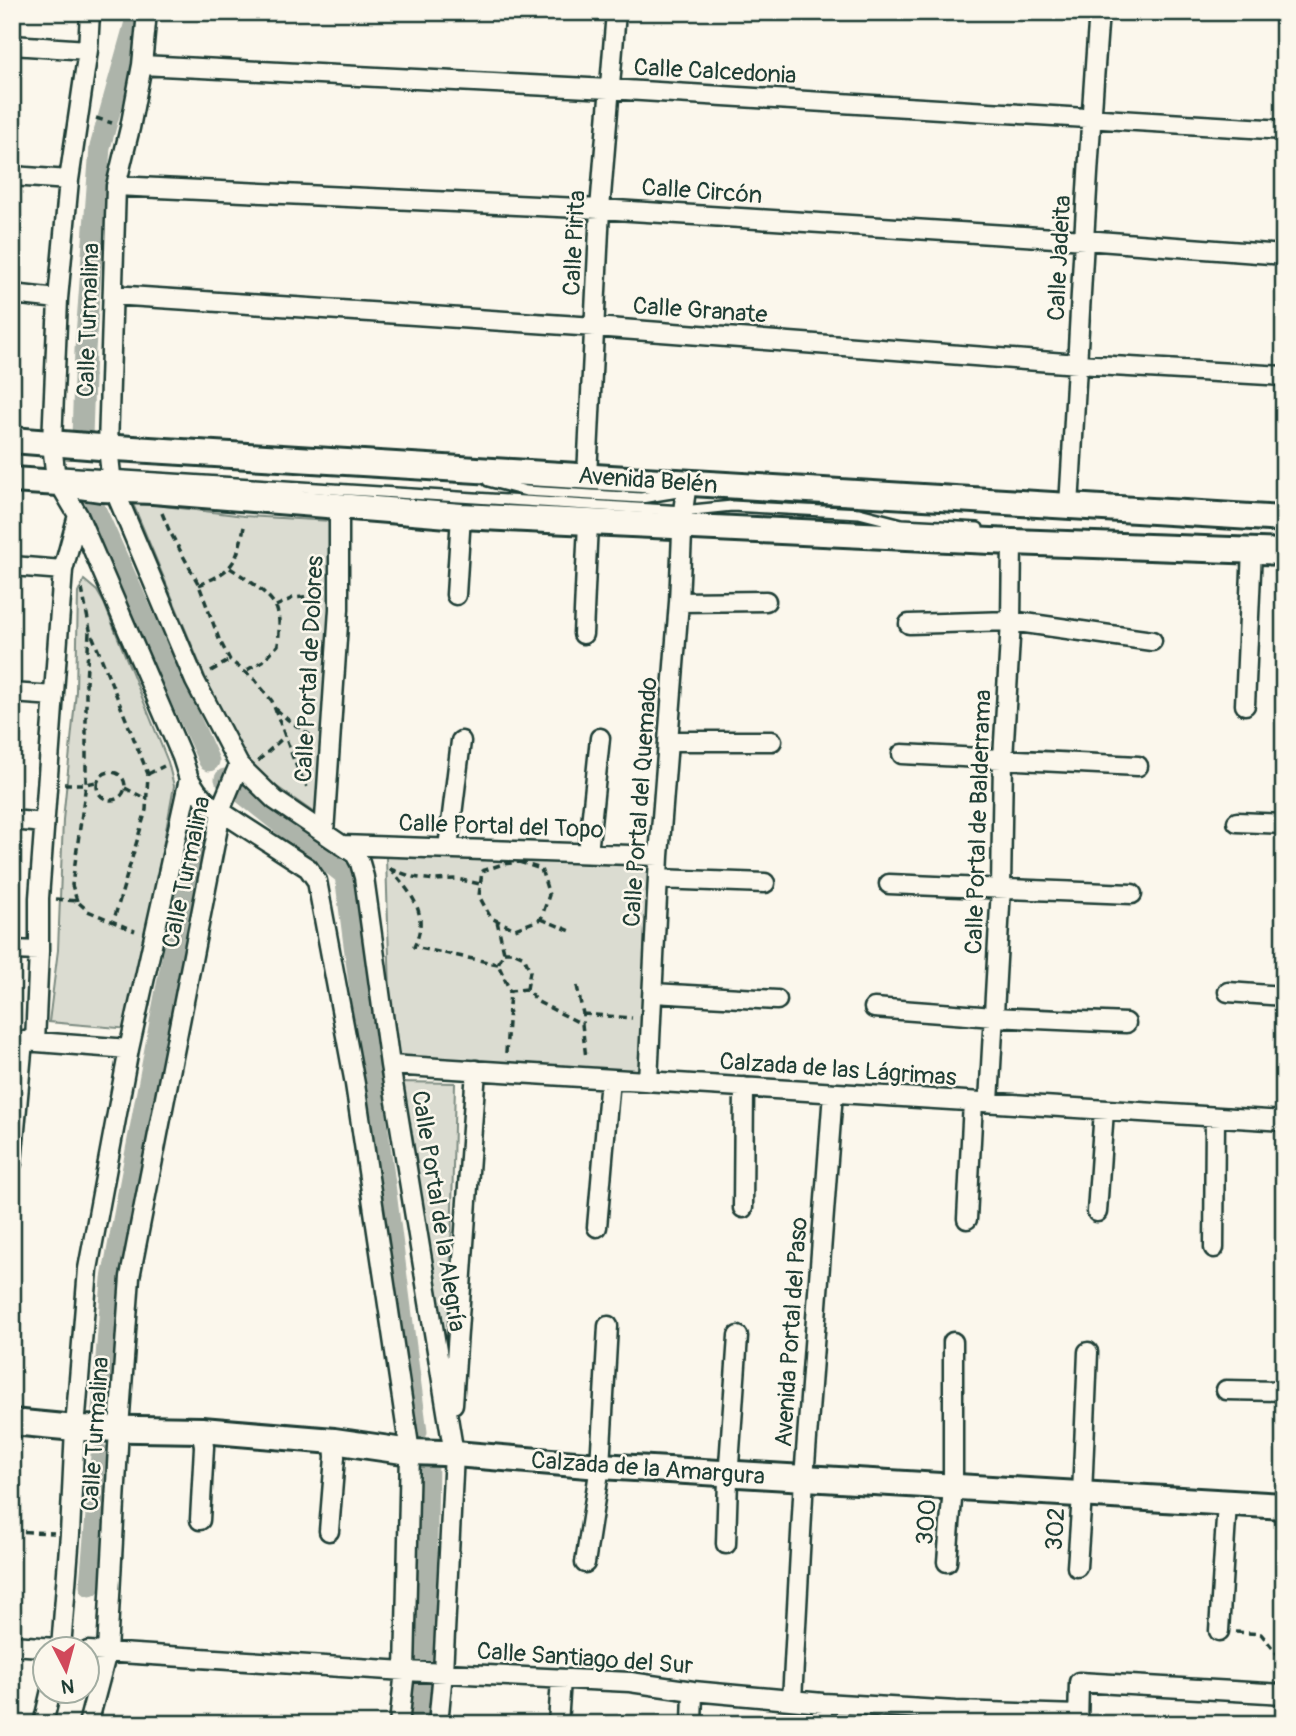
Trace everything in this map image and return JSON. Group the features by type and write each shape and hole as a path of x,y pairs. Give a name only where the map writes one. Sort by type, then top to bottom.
{"main road":[{"name":"Avenida Belén","path":"12,440 52,462 111,464 153,491 240,499 588,523 683,519 1012,542 1284,552"},
{"name":"Avenida Belén","path":"12,480 52,462 587,477 686,487 1080,512 1284,519"},
{"name":"Calzada de la Amargura","path":"12,1422 75,1428 202,1430 334,1441 410,1452 452,1445 600,1466 1284,1506"}],"street":[{"name":"Calle Turmalina","path":"60,1634 88,1269 129,1049 189,779 78,515 52,462 58,299 69,180 88,50 90,12"},
{"name":"Calle Turmalina","path":"88,1724 107,1652 118,1428 130,1277 221,811 243,768 195,681 111,464 117,186 142,65 147,12"},
{"name":"Calle Pirita","path":"587,477 600,209 616,12"},
{"name":"Calle Jadeita","path":"1080,512 1078,364 1099,12"},
{"path":"12,45 88,50"},
{"name":"Calle Calcedonia","path":"142,65 610,89 1284,130"},
{"path":"12,176 69,180"},
{"name":"Calle Circón","path":"117,186 600,209 1284,255"},
{"path":"12,294 58,299"},
{"name":"Calle Granate","path":"113,295 595,327 1078,364 1284,376"},
{"name":"Calle Portal del Quemado","path":"648,1081 659,856 686,487"},
{"name":"Calle Portal de Dolores","path":"324,833 340,610 339,507"},
{"path":"12,1163 23,1041 39,951 39,898 63,570 78,515"},
{"path":"456,595 461,516"},
{"path":"583,634 588,523"},
{"name":"Calle Portal de Balderrama","path":"967,1219 994,1017 1001,888 1003,759 1011,621 1012,542"},
{"path":"1245,705 1252,550"},
{"path":"12,566 63,570"},
{"path":"679,602 766,601"},
{"path":"909,624 1011,621 1152,641"},
{"path":"12,693 54,696"},
{"path":"589,853 600,738"},
{"path":"447,848 461,741"},
{"path":"668,741 772,741"},
{"path":"902,754 1138,766"},
{"name":"Calle Portal de la Alegría","path":"243,768 275,800 355,854 364,877 390,1065 452,1445 443,1672 438,1724"},
{"path":"189,779 208,803 308,867 317,881 355,1084 410,1452 405,1671 399,1724"},
{"path":"12,820 44,823"},
{"path":"1237,822 1284,824"},
{"name":"Calle Portal del Topo","path":"341,845 659,856"},
{"path":"658,879 765,883"},
{"path":"889,884 1132,894"},
{"path":"12,950 39,951"},
{"path":"1228,992 1284,996"},
{"path":"653,993 776,1000"},
{"path":"874,1008 1126,1023"},
{"path":"23,1041 129,1049"},
{"name":"Calzada de las Lágrimas","path":"390,1065 1284,1121"},
{"path":"452,1445 476,1070"},
{"path":"597,1227 610,1079"},
{"path":"743,1208 744,1087"},
{"name":"Avenida Portal del Paso","path":"792,1700 804,1478 833,1093"},
{"path":"1097,1212 1104,1110"},
{"path":"1214,1248 1216,1117"},
{"path":"585,1563 600,1466 608,1326"},
{"path":"726,1544 738,1336"},
{"name":"300","path":"947,1562 953,1486 953,1342"},
{"name":"302","path":"1077,1567 1083,1494 1087,1352"},
{"path":"1226,1390 1284,1391"},
{"path":"200,1520 204,1447 202,1430"},
{"path":"329,1531 334,1441"},
{"path":"1219,1631 1227,1503"},
{"path":"12,1646 32,1647"},
{"name":"Calle Santiago del Sur","path":"102,1652 630,1682 693,1691 956,1717 1078,1720"},
{"path":"558,1724 561,1679"},
{"path":"1078,1720 1079,1682 1284,1694"},
{"path":"691,1724 693,1691"},
{"path":"821,1724 823,1703"},
{"path":"43,1724 48,1704"}],"lane":[{"path":"111,464 683,519 732,506 859,513 902,524 986,529"},
{"path":"474,480 486,480 526,491 640,498 686,487"},
{"path":"1122,536 1284,545"}],"path":[{"path":"92,117 120,126"},
{"path":"153,491 169,530 199,585 219,639 230,660 255,680 272,701 295,763 308,788"},
{"path":"199,585 230,568 239,551 246,520 240,499"},
{"path":"230,568 252,583 276,606 279,625 278,645 262,661 245,671"},
{"path":"61,595 82,589 90,630 148,774 146,810 113,923"},
{"path":"276,606 293,598 320,594 340,610"},
{"path":"90,630 86,682 86,784 72,885 77,901 88,911 154,937"},
{"path":"275,708 330,749"},
{"path":"243,768 286,735"},
{"path":"109,771 118,773 124,779 125,788 121,796 113,800 103,798 97,791 96,782 101,775 109,771"},
{"path":"48,784 96,782"},
{"path":"125,788 146,799"},
{"path":"541,919 549,895 541,869 519,862 503,864 482,872 479,896 491,918 515,929 541,919 571,931"},
{"path":"480,884 457,879 413,877 390,869 416,904 421,918 420,934 414,947 498,964"},
{"path":"39,898 77,901"},
{"path":"497,921 504,952 498,964"},
{"path":"504,952 513,952 524,957 530,971 527,989 538,1002 582,1024"},
{"path":"498,964 510,991 505,1072"},
{"path":"577,986 583,1014 587,1077"},
{"path":"510,991 527,989"},
{"path":"583,1014 651,1019"},
{"path":"12,1531 70,1534"},
{"path":"1261,1634 1284,1662"}],"shaded area":[{"path":"133,504 244,516 331,521 332,600 320,817 240,761"},
{"path":"84,580 97,591 104,603 168,762 174,786 130,1029 49,1022 58,950 63,820 76,691 78,593"},
{"path":"463,855 663,864 648,1074 392,1059 386,857"},
{"path":"401,1082 455,1083 448,1377"}],"waterway":[{"path":"82,436 85,350 100,147 136,12"},
{"path":"88,493 209,761"},
{"path":"225,779 345,875 417,1432"},
{"path":"102,1410 112,1279 201,803"},
{"path":"90,1586 101,1455"},
{"path":"425,1664 428,1459"},
{"path":"420,1724 423,1689"}]}
